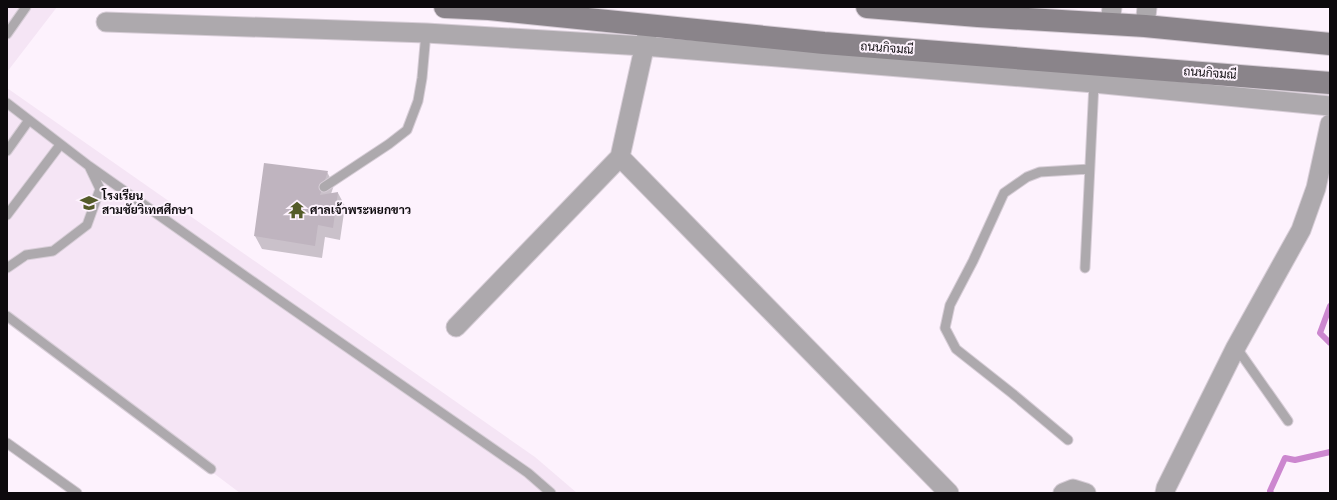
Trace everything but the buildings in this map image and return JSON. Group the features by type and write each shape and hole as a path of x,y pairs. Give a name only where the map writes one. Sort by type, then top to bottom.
{"main road":[{"name":"ถนนกิจมณี","path":"445,7 489,9 824,43 1330,83"},
{"path":"868,7 1146,16 1330,44"}],"street":[{"path":"106,22 426,33 644,46 1094,83 1330,106"},
{"path":"456,326 620,157 649,26"},
{"path":"1165,493 1166,488 1236,347 1301,230 1316,188 1330,124"},
{"path":"620,157 949,493"},
{"path":"1063,493 1073,489 1086,493"}],"lane":[{"path":"7,34 26,7"},
{"path":"324,187 389,144 407,130 418,101 422,78 426,33"},
{"path":"1085,268 1094,83"},
{"path":"7,103 89,166 528,473 551,493"},
{"path":"7,151 29,120"},
{"path":"7,215 60,144"},
{"path":"7,268 26,255 53,251 87,225 100,189 89,166"},
{"path":"1068,440 1013,394 956,350 945,328 950,305 973,261 1004,193 1027,177 1040,172 1089,169"},
{"path":"7,316 211,469"},
{"path":"1236,347 1288,421"},
{"path":"7,443 77,493"}],"shaded area":[{"path":"7,7 57,7 7,72"},
{"name":"โรงเรียน สามชัยวิเทศศึกษา","path":"7,88 535,457 577,493 240,493 7,318"}],"waterway":[{"path":"1330,306 1320,333 1330,343"},
{"path":"1271,493 1270,491 1285,458 1295,460 1330,452"}],"place":[{"name":"โรงเรียน สามชัยวิเทศศึกษา","path":"89,203"},
{"name":"ศาลเจ้าพระหยกขาว","path":"297,210"}]}
